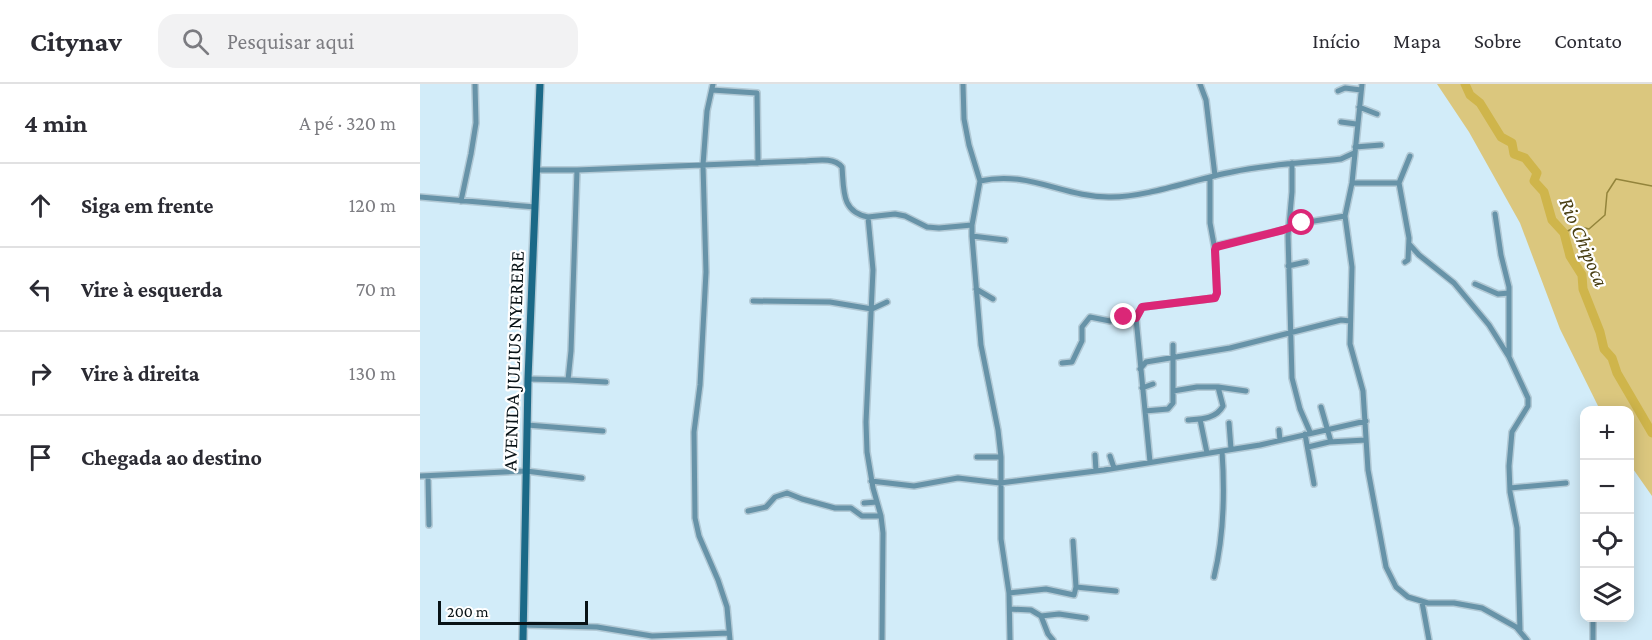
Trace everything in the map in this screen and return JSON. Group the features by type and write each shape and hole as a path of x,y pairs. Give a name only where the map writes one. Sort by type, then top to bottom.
{"street":[{"path":"461,201 476,123 475,84"},
{"name":"AVENIDA JULIUS NYERERE","path":"523,640 528,379 540,84"},
{"path":"757,84 758,163"},
{"path":"965,84 967,137 980,181 972,236 981,345 998,430 1001,538 1009,593 1011,640"},
{"path":"1150,462 1136,318 1142,307 1215,298 1217,293 1215,250 1210,223 1213,176 1206,100 1200,84"},
{"path":"730,640 727,607 699,536 695,518 694,432 700,385 706,272 703,165 707,111 712,87 757,93"},
{"path":"1338,91 1361,87 1352,183 1345,216 1352,267 1350,344 1363,391 1371,496 1386,567 1396,588 1408,597 1422,602 1475,606 1495,614 1520,630 1527,640"},
{"path":"1359,107 1377,114"},
{"path":"1341,122 1356,124"},
{"path":"980,181 994,178 1038,181 1080,195 1112,197 1138,194 1213,176 1292,163 1341,159 1354,150 1381,145"},
{"path":"1405,262 1408,260 1409,244 1399,183 1410,156"},
{"path":"1341,159 1353,166"},
{"path":"538,170 837,162 842,167 847,205 855,214 868,217 895,214 905,216 927,227 972,225"},
{"path":"1292,163 1288,266 1292,378 1308,433 1314,484"},
{"path":"568,380 577,170"},
{"path":"1352,183 1399,183"},
{"path":"420,197 535,207"},
{"path":"1495,214 1509,293 1509,357"},
{"path":"1215,250 1222,244 1307,222 1345,216"},
{"path":"868,217 873,270 866,422 871,481 881,516 884,558 882,640"},
{"path":"972,236 1005,240"},
{"path":"1409,244 1454,283 1489,325 1526,390 1529,403 1512,432 1511,438 1510,488 1517,528 1520,630"},
{"path":"1288,266 1306,262"},
{"path":"1475,284 1498,294 1509,293"},
{"path":"976,289 993,299"},
{"path":"753,302 830,302 872,309 887,302"},
{"path":"1062,363 1072,362 1082,341 1082,327 1090,317 1110,321 1124,317 1136,318"},
{"path":"1140,369 1146,362 1230,348 1282,334 1290,336 1341,321 1350,321"},
{"path":"1145,411 1168,409 1173,403 1173,345"},
{"path":"1139,356 1146,362"},
{"path":"528,379 606,382"},
{"path":"1142,387 1153,384"},
{"path":"1173,391 1197,387 1246,391"},
{"path":"1188,420 1217,415 1222,410 1218,387"},
{"path":"1321,407 1331,442"},
{"path":"1200,419 1207,453"},
{"path":"871,481 914,486 958,478 1000,483 1096,471 1222,451 1366,421"},
{"path":"1229,423 1231,449"},
{"path":"527,425 603,431"},
{"path":"1279,430 1280,440"},
{"path":"1308,447 1331,442 1366,440"},
{"path":"1214,577 1222,535 1224,476 1222,451"},
{"path":"1095,454 1096,471"},
{"path":"1110,456 1114,468"},
{"path":"977,457 1000,457"},
{"path":"420,476 526,471 582,478"},
{"path":"428,477 429,525"},
{"path":"1510,488 1566,483"},
{"path":"748,511 766,507 779,495 787,493 835,508 851,508 862,516 881,516"},
{"path":"864,504 877,502"},
{"path":"1009,593 1046,589 1072,595 1076,593 1073,541"},
{"path":"1076,587 1116,591"},
{"path":"1422,602 1429,640"},
{"path":"1010,609 1031,610 1041,616 1059,614 1086,618"},
{"path":"1041,616 1053,640"},
{"path":"1593,622 1593,640"},
{"path":"523,625 597,627 652,636 729,633"}],"shaded area":[{"path":"1437,84 1652,84 1652,496 1634,470 1634,406 1598,406 1560,329 1520,223 1469,132"}],"waterway":[{"name":"Rio Chipoca","path":"1465,84 1470,95 1480,103 1501,137 1512,143 1514,154 1525,158 1537,173 1534,181 1544,192 1552,220 1564,233 1570,256 1582,275 1583,289 1600,332 1604,349 1612,358 1617,373 1652,433"},
{"path":"1564,233 1577,226 1589,229 1605,215 1607,193 1616,179 1652,186"}],"route":[{"path":"1124,317 1136,318 1142,307 1215,298 1217,293 1216,247 1302,223"}]}
